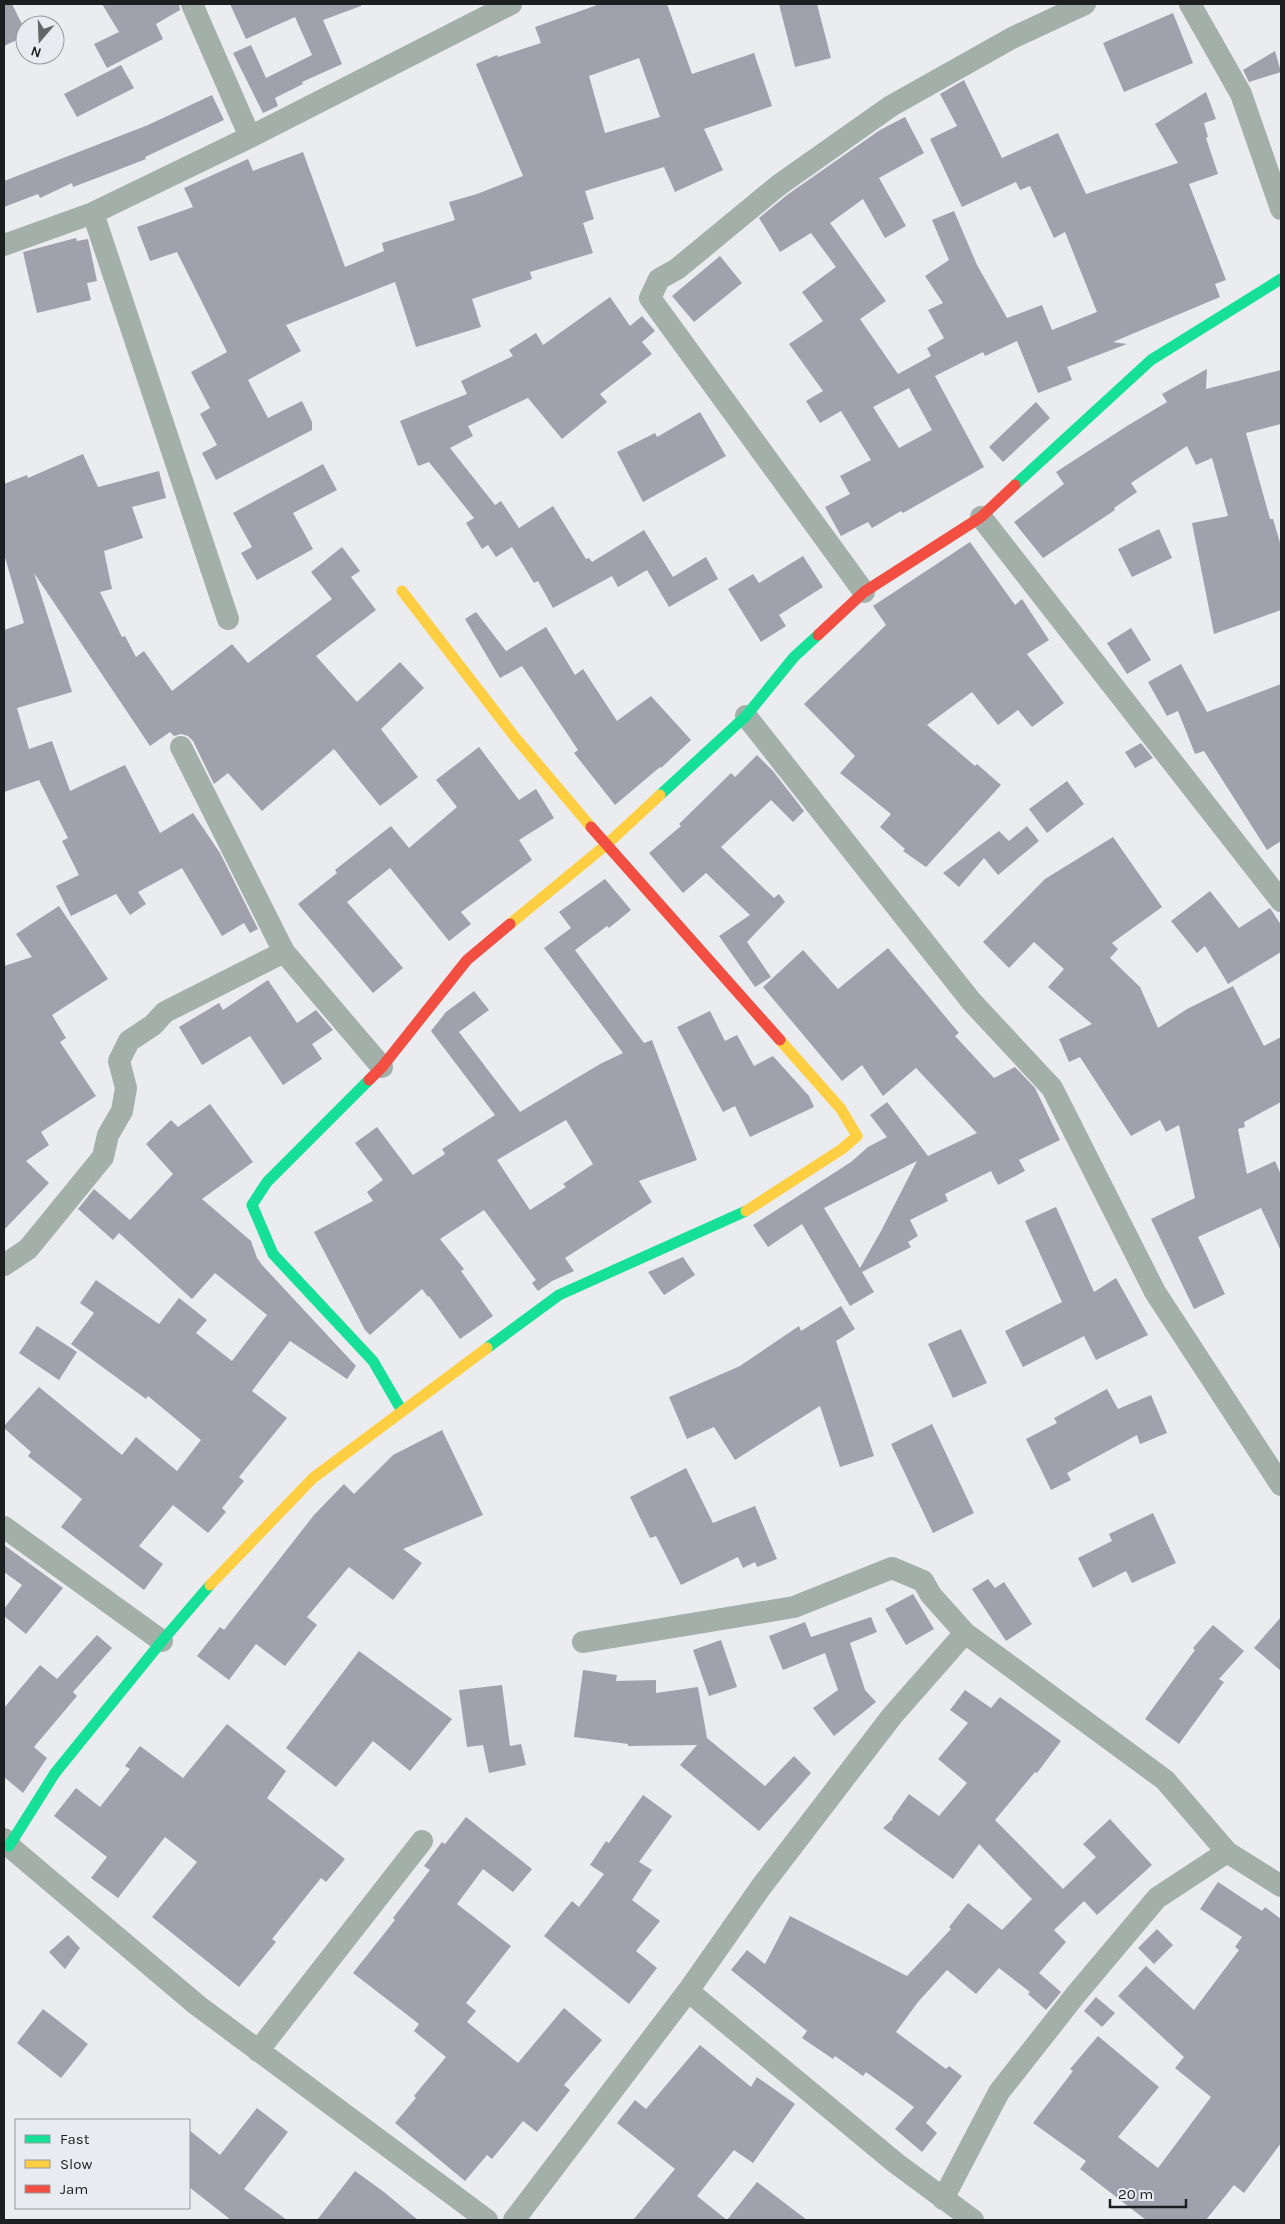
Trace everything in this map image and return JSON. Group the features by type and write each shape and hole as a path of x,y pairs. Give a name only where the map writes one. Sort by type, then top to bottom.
{"street":[{"path":"192,4 250,137"},
{"path":"4,245 93,213 250,137 511,4"},
{"path":"864,592 650,298 659,279 677,269 779,185 891,106 1012,38 1085,4"},
{"path":"1190,4 1241,94 1281,209"},
{"path":"93,213 228,619"},
{"path":"402,1411 373,1360 273,1254 252,1205 267,1182 382,1067 467,960 606,845 746,716 794,657 864,592 981,517 1151,360 1281,279"},
{"path":"981,517 1281,901"},
{"path":"402,591 514,736 606,845 841,1109 857,1136 842,1149 741,1214 559,1295 312,1478 229,1564 162,1641 112,1706 55,1773 6,1843 196,2005 487,2220"},
{"path":"746,716 971,1001 1052,1088 1154,1292 1281,1485"},
{"path":"181,747 284,952 382,1067"},
{"path":"4,1265 28,1248 103,1157 108,1135 122,1111 126,1088 119,1061 129,1041 153,1025 165,1012 284,952"},
{"path":"4,1526 162,1641"},
{"path":"583,1642 794,1607 892,1568 923,1581 931,1595 965,1633 1165,1780 1227,1852 1281,1886"},
{"path":"514,2220 688,1991 761,1887 886,1723 965,1633"},
{"path":"258,2051 422,1841"},
{"path":"942,2199 999,2092 1077,1994 1157,1898 1227,1852"},
{"path":"688,1991 942,2199 973,2220"}],"building":[{"path":"4,4 12,4 18,15 15,15 15,41 4,46"},
{"path":"102,4 179,4 180,10 156,24 163,39 107,68 94,44 119,32"},
{"path":"230,4 361,4 361,6 323,20 342,64 302,82 303,84 275,98 278,106 263,113 233,53 251,45 266,78 312,55 295,17 246,39"},
{"path":"600,4 667,4 692,74 754,53 772,106 704,129 723,170 675,192 664,167 585,191 594,219 583,223 593,253 530,272 532,279 472,299 481,327 416,347 395,282 286,325 301,351 248,380 268,418 302,401 312,422 312,430 216,480 202,453 217,445 200,414 210,408 191,372 227,352 177,252 150,261 137,227 193,207 184,188 248,159 253,171 303,152 345,267 384,251 382,243 455,220 449,202 477,194 523,176 476,64 497,55 498,57 541,43 535,27","holes":["639,58 660,117 605,133 589,76"]},
{"path":"779,4 817,4 831,58 795,67"},
{"path":"1173,13 1193,63 1124,92 1103,43"},
{"path":"1275,51 1281,72 1249,82 1243,70"},
{"path":"121,65 134,88 77,117 64,94"},
{"path":"964,80 1002,158 1058,133 1086,194 1178,163 1155,124 1206,92 1216,119 1204,123 1208,137 1206,138 1218,174 1189,184 1226,280 1215,284 1220,297 1113,342 1127,344 1067,367 1072,380 1038,393 1017,341 985,356 983,352 935,376 984,467 903,513 901,511 872,528 868,522 841,536 825,507 850,494 840,476 871,460 841,411 820,423 806,401 823,391 789,344 823,321 802,292 836,267 811,233 780,252 759,218 787,195 880,130 905,117 924,153 879,178 906,226 885,238 863,199 830,223 886,301 860,319 898,374 931,356 927,348 944,338 928,310 943,303 925,276 949,260 932,220 954,211 977,265 1007,318 1042,305 1052,330 1097,312 1065,232 1054,238 1030,186 1020,190 1016,182 962,207 930,139 957,126 940,94","holes":["909,388 932,430 899,448 873,407"]},
{"path":"212,95 224,120 145,157 146,159 73,187 72,183 40,198 38,194 4,207 4,181 148,125"},
{"path":"76,238 77,241 88,239 97,281 87,283 91,300 37,313 23,252"},
{"path":"720,256 742,283 694,322 672,296"},
{"path":"610,297 630,326 642,316 655,331 642,342 652,354 600,394 607,402 562,439 528,398 468,426 473,436 450,448 495,505 501,501 519,528 553,506 586,559 589,558 592,562 644,530 673,577 706,557 718,579 669,607 647,570 618,587 612,576 553,608 538,581 534,583 512,547 496,557 488,545 482,549 466,523 474,518 429,462 418,466 400,421 467,394 461,381 513,356 509,350 536,333 543,345"},
{"path":"1207,369 1206,389 1281,370 1281,424 1246,433 1270,519 1273,519 1281,546 1281,610 1214,634 1192,523 1228,516 1212,458 1196,465 1187,446 1131,483 1137,492 1114,508 1115,510 1043,558 1014,522 1064,484 1056,472 1167,402 1162,394"},
{"path":"1036,402 1050,418 1003,462 989,447"},
{"path":"700,412 726,456 643,502 617,452 655,433 657,437"},
{"path":"83,454 98,487 159,471 166,498 132,507 143,538 104,551 112,589 100,592 122,637 125,636 136,657 144,651 172,691 232,644 248,663 332,599 311,572 342,547 360,571 351,577 376,610 316,656 357,702 400,662 424,688 381,729 418,777 380,806 334,749 262,811 228,773 214,784 193,741 188,736 181,734 174,736 170,732 150,746 34,573 72,692 17,708 29,749 52,741 70,791 125,765 160,833 193,813 220,853 258,929 250,933 244,923 222,936 182,868 138,892 146,904 130,915 116,894 71,916 56,886 79,875 62,841 68,838 39,780 4,792 4,630 24,623 4,554 4,484 27,475 28,478"},
{"path":"323,464 337,490 293,513 313,549 257,580 241,553 252,547 233,513"},
{"path":"1159,529 1172,558 1132,577 1118,549"},
{"path":"970,542 1015,605 1022,599 1049,640 1027,654 1064,703 1032,727 1018,710 998,725 972,692 927,725 975,766 977,764 1001,785 926,867 903,851 905,849 880,827 891,814 840,773 855,756 804,704 886,625 873,606"},
{"path":"803,556 823,587 779,615 786,626 761,642 728,589 753,574 759,583"},
{"path":"476,612 506,651 546,627 575,675 583,669 617,721 651,696 691,740 661,768 615,805 574,753 578,750 522,666 500,678 465,619"},
{"path":"1131,628 1151,660 1127,674 1107,643"},
{"path":"1181,664 1207,712 1281,684 1281,841 1267,850 1204,751 1195,754 1178,711 1167,716 1148,682"},
{"path":"1141,743 1153,758 1135,768 1125,752"},
{"path":"479,747 519,800 536,789 554,818 519,840 532,860 461,912 471,924 449,941 390,868 347,902 403,968 373,993 298,904 337,873 335,870 391,826 409,848 457,807 436,780"},
{"path":"757,755 773,771 804,811 793,822 771,800 721,847 774,898 779,894 785,902 747,942 771,977 755,987 719,936 750,915 706,873 683,893 649,853 681,826 679,824 731,773 735,777"},
{"path":"1067,781 1084,804 1047,833 1029,809"},
{"path":"1027,826 1039,841 998,875 984,858 959,887 943,873 999,831 1009,841"},
{"path":"1113,837 1162,907 1112,943 1118,949 1110,958 1140,987 1158,1028 1187,1009 1233,986 1264,1046 1281,1037 1281,1102 1244,1122 1245,1127 1238,1129 1247,1174 1275,1161 1281,1175 1281,1251 1261,1208 1198,1237 1225,1294 1194,1309 1151,1219 1195,1198 1179,1125 1166,1132 1160,1120 1131,1136 1080,1057 1069,1062 1059,1039 1092,1024 1048,987 1064,969 1034,942 1009,968 983,942 1045,879"},
{"path":"605,879 631,910 609,928 607,926 575,950 644,1043 652,1040 697,1160 639,1181 652,1202 565,1258 574,1271 552,1281 538,1291 532,1283 536,1280 484,1210 440,1239 464,1269 461,1271 493,1316 460,1339 422,1289 370,1335 365,1330 314,1232 373,1201 367,1192 383,1180 355,1143 377,1127 413,1175 445,1154 442,1149 495,1115 431,1031 446,1012 474,991 489,1010 459,1032 520,1112 600,1064 623,1053 544,948 571,928 559,912","holes":["566,1120 593,1164 563,1184 566,1187 530,1210 497,1160"]},
{"path":"1210,891 1239,928 1270,908 1281,925 1281,952 1228,984 1205,946 1197,953 1171,921"},
{"path":"59,906 108,979 52,1015 66,1038 60,1042 96,1096 41,1132 49,1145 26,1161 49,1183 4,1230 4,966 32,957 16,934"},
{"path":"888,948 959,1033 955,1036 994,1078 1015,1067 1035,1088 1060,1140 1019,1160 1025,1171 998,1185 991,1171 945,1194 948,1201 910,1220 918,1236 908,1242 911,1247 862,1272 874,1292 850,1306 802,1224 768,1247 753,1225 851,1162 868,1147 887,1137 870,1115 887,1102 928,1156 977,1133 916,1068 883,1096 862,1065 842,1081 763,987 803,950 838,989","holes":["917,1161 860,1268 824,1208"]},
{"path":"268,980 297,1023 316,1010 333,1030 312,1044 322,1059 283,1085 250,1036 202,1065 179,1027 219,1003 223,1010"},
{"path":"710,1011 725,1041 737,1035 754,1066 773,1056 809,1096 814,1107 750,1137 735,1106 723,1112 677,1027"},
{"path":"210,1104 253,1162 202,1199 251,1241 257,1258 262,1265 356,1366 347,1379 290,1341 252,1391 287,1418 239,1477 244,1481 222,1508 226,1512 208,1533 173,1505 139,1546 163,1564 144,1590 61,1527 82,1499 28,1456 31,1452 4,1426 39,1387 122,1455 136,1437 177,1471 201,1440 148,1396 146,1399 71,1344 94,1313 80,1303 96,1280 159,1324 179,1298 207,1320 196,1333 232,1361 267,1315 215,1273 192,1299 119,1233 113,1240 78,1209 94,1189 130,1220 173,1174 146,1144 171,1120 178,1127"},
{"path":"1056,1207 1094,1292 1116,1278 1148,1335 1096,1360 1084,1336 1023,1367 1005,1331 1062,1302 1025,1221"},
{"path":"683,1257 695,1275 664,1295 648,1272"},
{"path":"841,1306 855,1329 836,1341 874,1456 840,1467 820,1406 735,1460 714,1427 687,1439 669,1397 740,1366 799,1326 801,1331"},
{"path":"37,1326 77,1352 59,1380 19,1353"},
{"path":"961,1329 987,1383 953,1398 928,1344"},
{"path":"1107,1389 1118,1409 1151,1395 1167,1433 1140,1444 1137,1435 1067,1473 1071,1480 1051,1490 1026,1439 1057,1423 1054,1418"},
{"path":"932,1424 974,1513 933,1533 891,1444"},
{"path":"442,1430 483,1515 403,1549 422,1563 393,1600 349,1567 307,1617 317,1625 285,1666 256,1644 229,1680 197,1656 220,1627 224,1630 314,1515 344,1484 354,1494 393,1455"},
{"path":"686,1468 713,1523 755,1506 777,1559 757,1567 755,1562 743,1568 738,1557 681,1585 656,1536 650,1538 630,1497"},
{"path":"1153,1513 1176,1563 1132,1583 1126,1571 1093,1588 1078,1558 1112,1541 1109,1534"},
{"path":"4,1545 63,1588 26,1634 4,1616 4,1609 22,1585 4,1572"},
{"path":"988,1579 995,1588 1004,1582 1032,1624 1006,1641 972,1589"},
{"path":"913,1594 934,1629 906,1645 885,1609"},
{"path":"871,1617 877,1632 850,1643 865,1690 876,1702 834,1736 813,1708 838,1690 825,1653 783,1670 769,1636 805,1622 811,1637"},
{"path":"1281,1617 1281,1671 1254,1648"},
{"path":"1213,1625 1244,1651 1219,1679 1224,1682 1179,1744 1145,1719 1195,1650 1193,1648"},
{"path":"97,1635 112,1648 73,1692 77,1696 34,1747 47,1758 23,1793 4,1777 4,1708 40,1665 57,1679"},
{"path":"721,1640 737,1687 709,1696 693,1650"},
{"path":"359,1651 452,1719 410,1771 373,1741 336,1787 286,1748"},
{"path":"583,1670 617,1675 616,1681 656,1680 656,1693 698,1687 707,1738 765,1786 794,1756 811,1773 759,1831 680,1765 697,1745 628,1746 628,1744 574,1737"},
{"path":"502,1685 510,1746 521,1744 526,1765 489,1773 483,1745 467,1747 459,1690"},
{"path":"965,1690 991,1708 1000,1697 1061,1741 1037,1773 1035,1772 995,1820 1063,1889 1096,1857 1083,1844 1110,1819 1152,1865 1097,1915 1084,1901 1054,1930 1066,1942 1039,1973 1061,1992 1046,2010 1028,1994 1030,1992 999,1968 976,1994 947,1970 918,2002 896,2032 946,2069 949,2066 962,2076 926,2123 937,2133 922,2152 895,2129 914,2107 866,2072 863,2076 835,2056 833,2059 802,2038 807,2031 731,1970 747,1950 765,1964 790,1916 907,1976 951,1929 949,1927 968,1903 1002,1930 1032,1899 979,1844 953,1879 883,1828 893,1819 909,1794 939,1816 967,1783 938,1759 968,1723 950,1710"},
{"path":"227,1724 286,1771 267,1798 345,1859 326,1882 321,1878 272,1939 276,1942 239,1987 152,1917 197,1862 165,1837 118,1898 91,1878 107,1857 54,1816 76,1788 100,1807 130,1769 125,1766 140,1746 183,1778"},
{"path":"643,1795 672,1816 639,1862 652,1870 632,1900 660,1921 636,1951 657,1968 629,2004 544,1936 572,1901 579,1907 604,1874 590,1865 606,1841 609,1843"},
{"path":"466,1817 532,1869 513,1892 483,1869 457,1904 511,1946 466,2003 476,2011 467,2022 518,2063 564,2008 602,2040 564,2085 570,2090 537,2132 523,2121 492,2159 487,2155 465,2181 395,2123 446,2057 414,2031 419,2024 353,1973 395,1920 393,1918 430,1870 424,1866 442,1842 445,1844"},
{"path":"1218,1882 1262,1911 1265,1907 1281,1919 1281,2143 1244,2193 1234,2185 1206,2220 1146,2220 1080,2169 1086,2161 1033,2123 1073,2071 1070,2069 1098,2036 1159,2087 1118,2137 1158,2168 1211,2097 1175,2068 1184,2057 1118,1996 1146,1966 1194,2010 1239,1950 1235,1947 1242,1937 1200,1909"},
{"path":"1157,1929 1173,1945 1154,1964 1138,1948"},
{"path":"68,1935 80,1948 65,1969 49,1952"},
{"path":"1096,1997 1115,2013 1102,2027 1084,2011"},
{"path":"43,2009 88,2044 61,2078 17,2043"},
{"path":"700,2045 751,2087 757,2077 795,2104 753,2163 734,2150 697,2196 727,2220 633,2220 675,2169 617,2123 635,2100 646,2109"},
{"path":"257,2108 288,2132 244,2189 287,2220 231,2220 190,2188 190,2131 220,2155"},
{"path":"355,2171 384,2192 418,2220 317,2220"},
{"path":"757,2182 807,2220 727,2220"}],"traffic: fast":[{"path":"1015,485 1151,360 1281,279"},
{"path":"660,795 746,716 794,657 818,635"},
{"path":"369,1080 267,1182 252,1205 273,1254 373,1361 402,1411"},
{"path":"487,1348 559,1295 746,1211"},
{"path":"9,1846 55,1773 210,1585"}],"traffic: slow":[{"path":"402,591 514,736 591,827"},
{"path":"510,924 606,845 660,795"},
{"path":"746,1211 842,1149 857,1136 841,1109 780,1040"},
{"path":"210,1585 313,1478 487,1348"}],"traffic: jam":[{"path":"818,635 864,592 981,517 1015,485"},
{"path":"591,827 780,1040"},
{"path":"369,1080 382,1067 467,960 510,924"}]}
